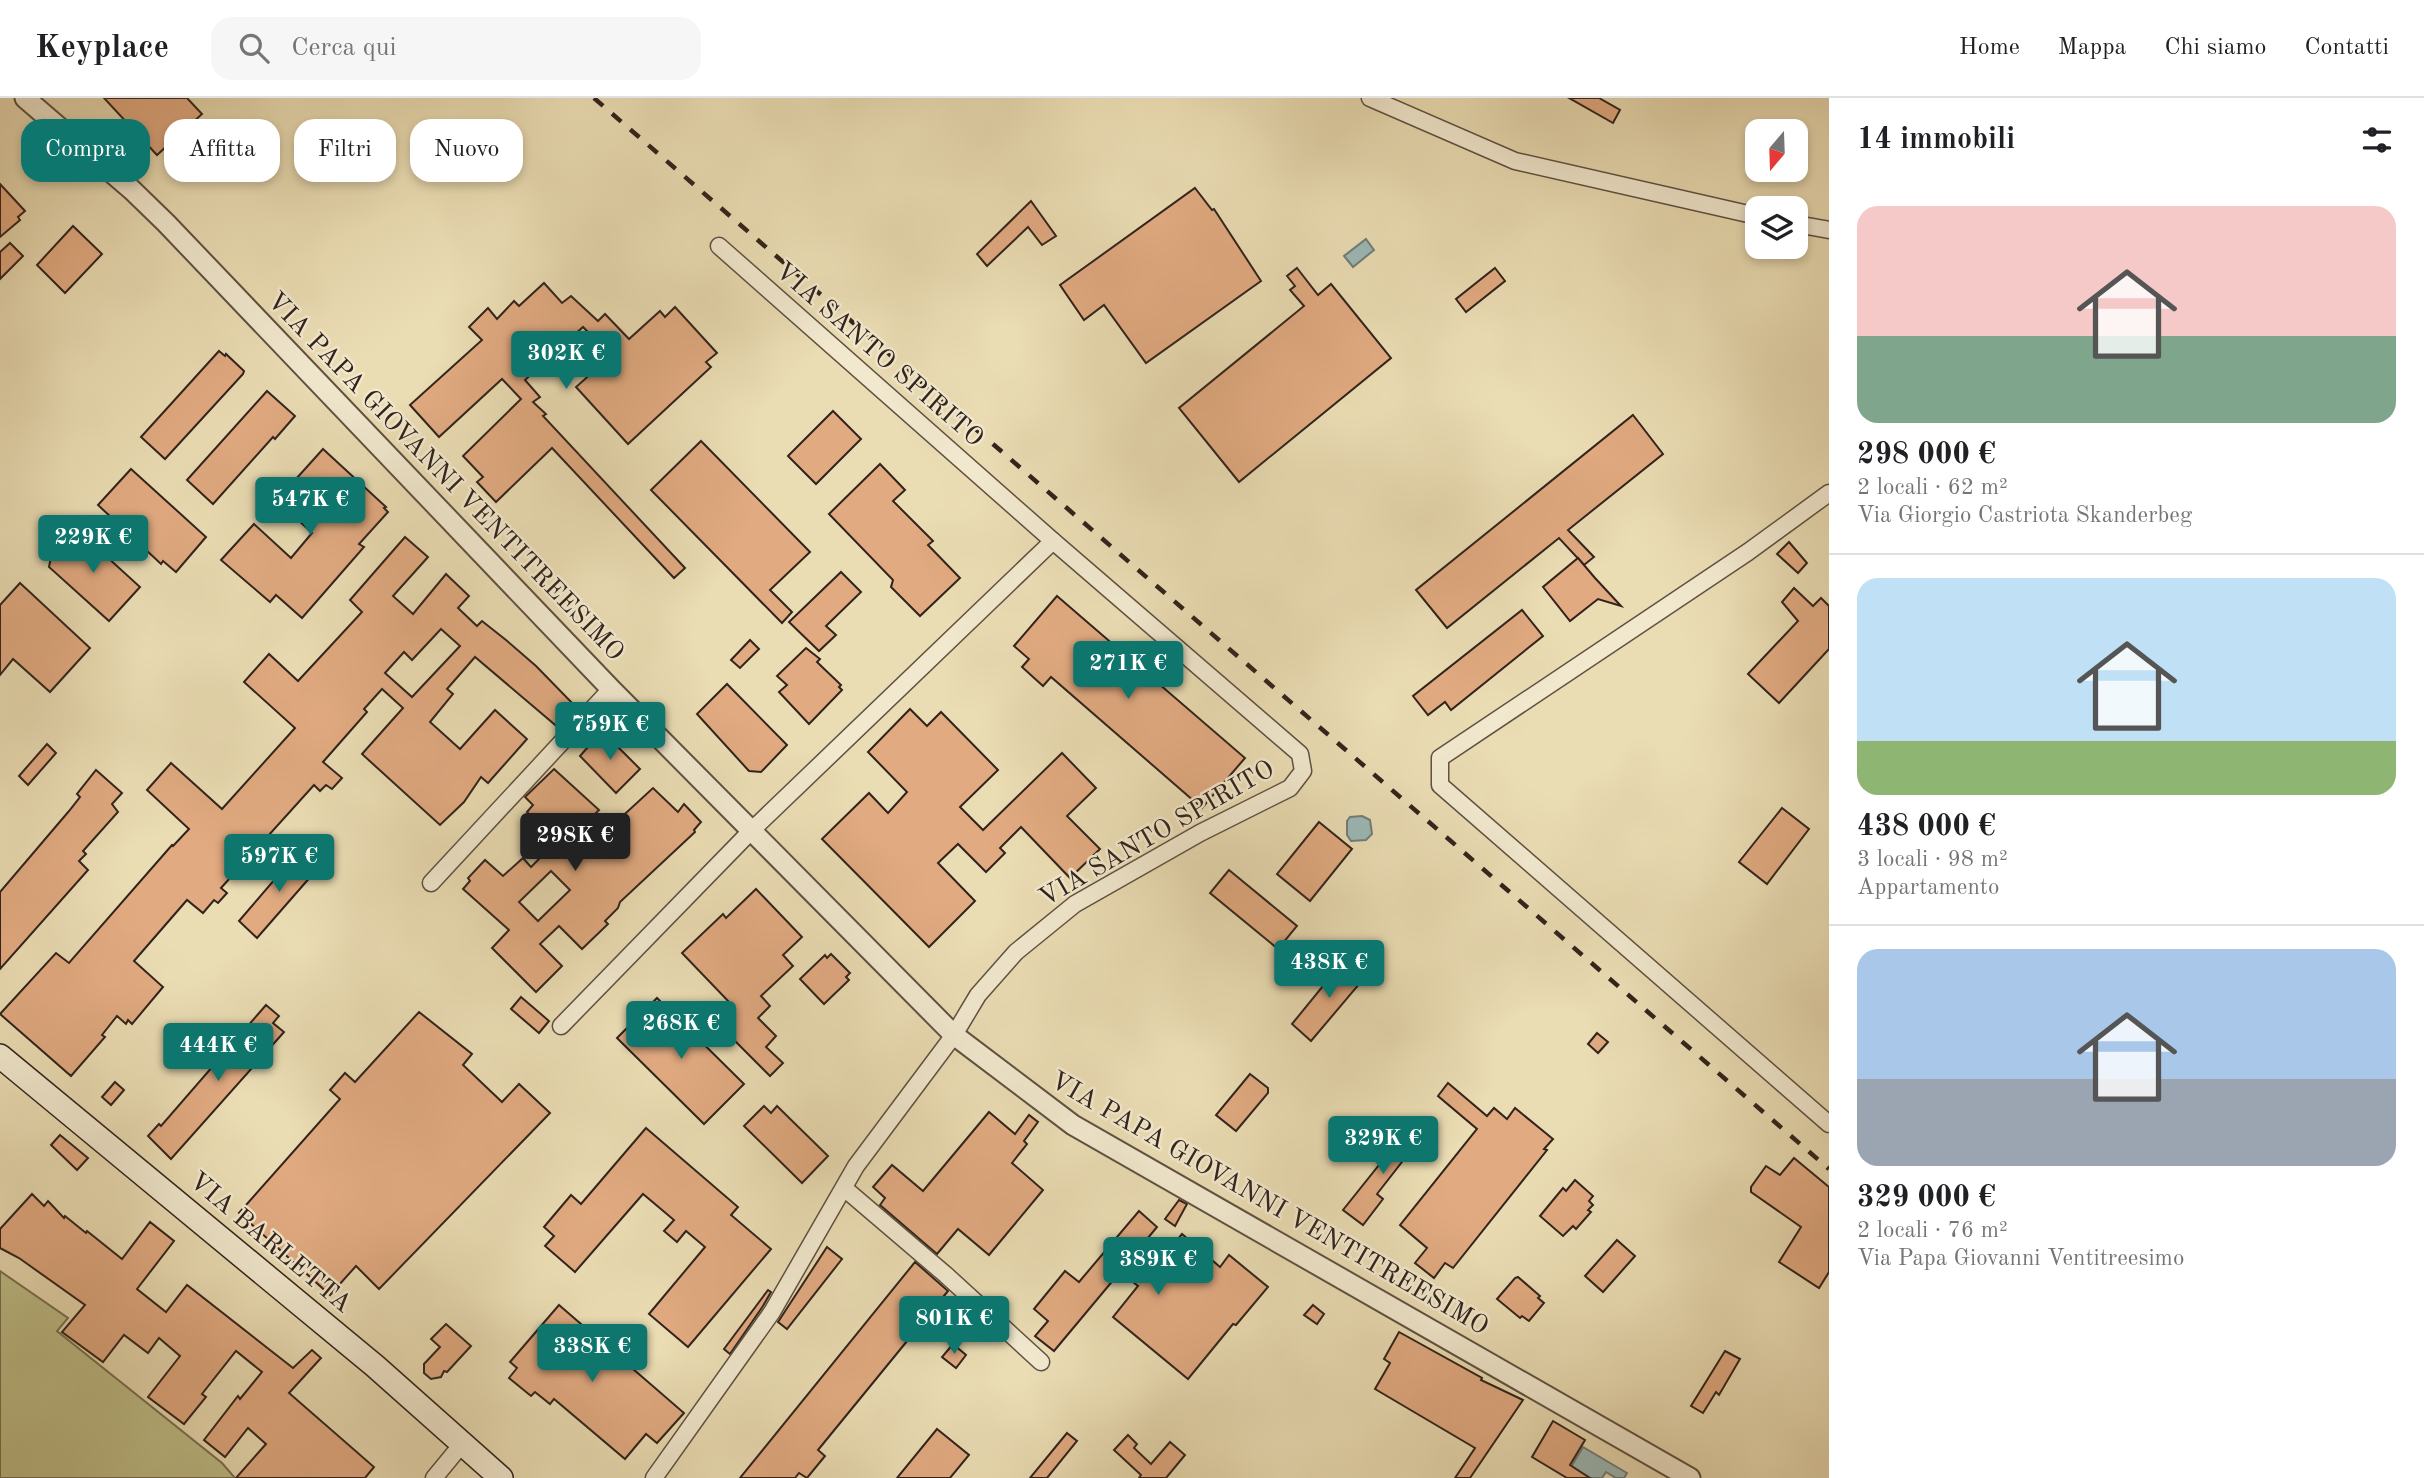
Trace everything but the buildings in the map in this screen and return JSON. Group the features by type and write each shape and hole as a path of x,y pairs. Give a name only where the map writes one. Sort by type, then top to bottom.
{"main road":[{"name":"VIA BARLETTA","path":"0,1056 375,1366 501,1478"}],"street":[{"name":"VIA PAPA GIOVANNI VENTITREESIMO","path":"25,98 132,190 166,223 611,689 954,1035 1073,1125 1690,1478"},
{"path":"1370,98 1515,161 1745,213"},
{"path":"1808,226 1829,230"},
{"name":"VIA SANTO SPIRITO","path":"654,1478 772,1312 856,1166 954,1035 978,995 1016,952 1075,904 1200,833 1290,788 1303,771 1300,754 1053,541 719,246"},
{"path":"1829,494 1748,552 1440,758 1440,785 1829,1124"},
{"path":"561,1026 751,831 1053,541"},
{"path":"431,883 611,689"},
{"path":"844,1188 946,1275 1041,1362"},
{"path":"434,1478 462,1444"}],"green space":[{"path":"0,1271 68,1318 57,1331 222,1463 235,1478 0,1478"}],"water":[{"path":"1366,239 1374,250 1353,267 1344,256"},
{"path":"1362,816 1370,820 1372,834 1366,840 1351,841 1347,835 1347,821 1350,817"},
{"path":"1583,1447 1627,1473 1624,1478 1616,1478 1606,1472 1602,1478 1590,1478 1571,1467"}],"railway":[{"path":"594,98 1829,1169"}]}
